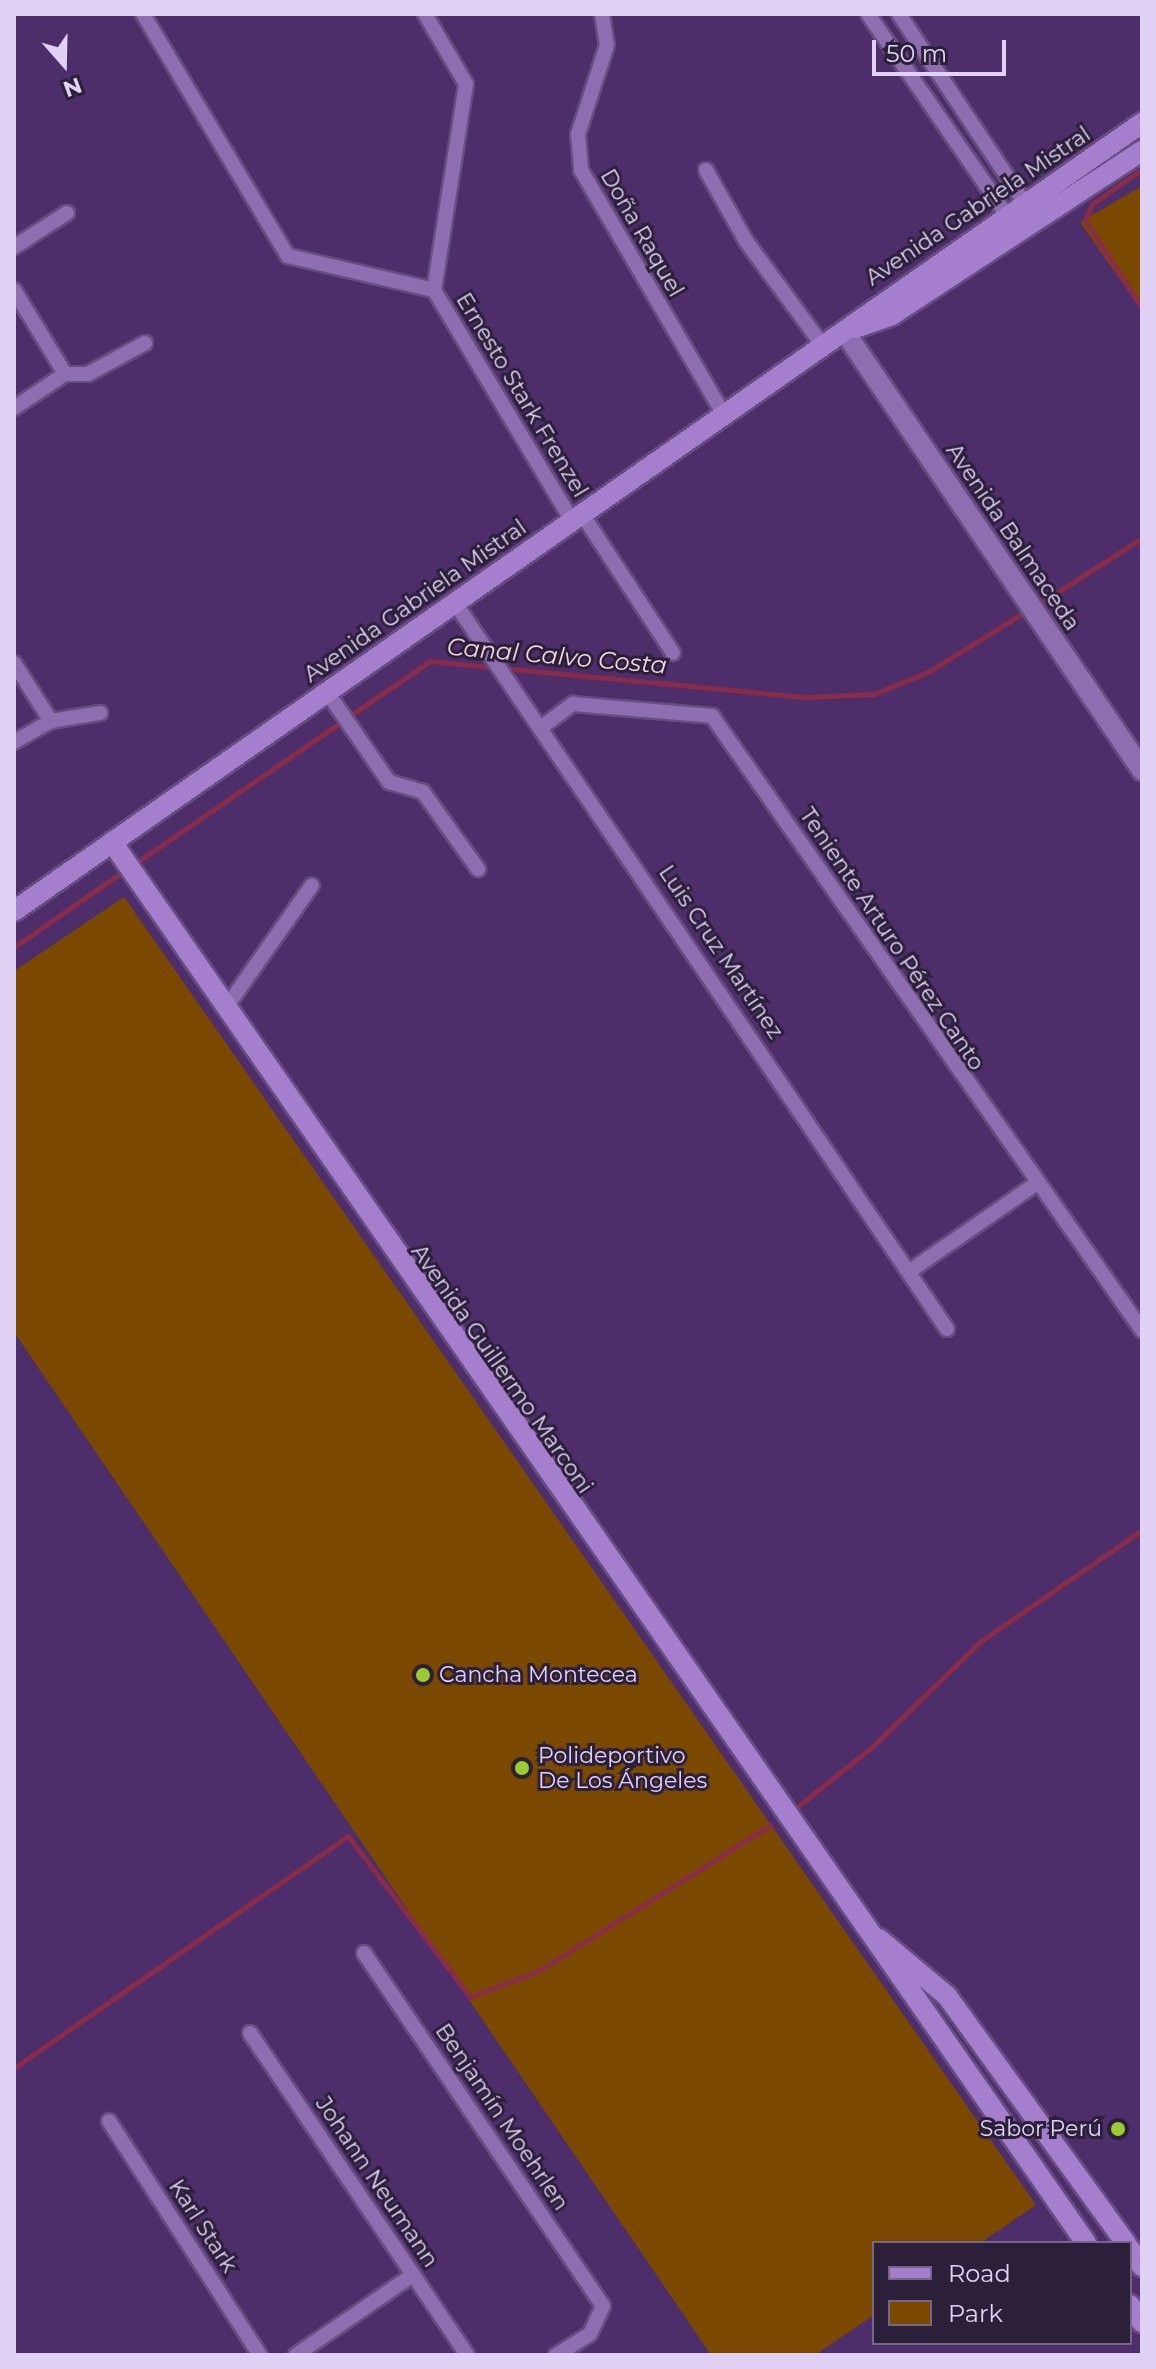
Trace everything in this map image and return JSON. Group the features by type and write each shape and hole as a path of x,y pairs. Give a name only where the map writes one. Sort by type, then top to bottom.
{"main road":[{"name":"Avenida Gabriela Mistral","path":"14,911 116,849 333,700 455,603 1015,208 1142,123"},
{"name":"Avenida Gabriela Mistral","path":"844,331 892,315 1142,151"},
{"name":"Avenida Balmaceda","path":"844,331 1142,770"},
{"name":"Avenida Guillermo Marconi","path":"116,849 857,1921 1085,2241"},
{"name":"Avenida Guillermo Marconi","path":"857,1921 947,1996 1121,2236"},
{"path":"1007,2131 1033,2112"}],"street":[{"name":"Ernesto Stark Frenzel","path":"143,14 288,256 434,290"},
{"name":"Ernesto Stark Frenzel","path":"425,14 466,84 434,290 577,518"},
{"name":"Doña Raquel","path":"602,14 607,45 578,134 581,170 724,415"},
{"path":"868,14 883,38 1015,208"},
{"path":"883,38 902,18 1015,208"},
{"path":"706,170 746,241 823,346"},
{"path":"14,247 67,213"},
{"path":"14,290 65,374"},
{"path":"14,408 65,374 88,374 145,343"},
{"path":"577,518 673,653"},
{"name":"Luis Cruz Martínez","path":"455,603 542,727 947,1329"},
{"path":"14,663 51,721"},
{"path":"333,700 389,782 423,792 478,869"},
{"name":"Teniente Arturo Pérez Canto","path":"542,727 573,704 712,716 1034,1185 1142,1330"},
{"path":"14,742 51,721 100,713"},
{"path":"225,1009 312,885"},
{"path":"910,1271 1034,1185"},
{"name":"Benjamín Moehrlen","path":"364,1953 603,2306 603,2319 590,2334 556,2355"},
{"name":"Johann Neumann","path":"250,2033 467,2355"},
{"name":"Karl Stark","path":"109,2121 260,2355"},
{"path":"296,2355 413,2275"}],"green space":[{"path":"1142,186 1142,311 1080,222"},
{"name":"Polideportivo De Los Ángeles","path":"124,897 1036,2205 983,2241 872,2241 872,2316 815,2355 711,2355 14,1332 14,971"}],"waterway":[{"path":"1142,169 1092,204 1085,220 1142,308"},
{"name":"Canal Calvo Costa","path":"1037,605 1142,538"},
{"name":"Canal Calvo Costa","path":"133,865 430,661 804,697 874,694 928,672 1028,610"},
{"name":"Canal Calvo Costa","path":"14,947 125,870"},
{"path":"797,1807 872,1747 981,1641 1142,1530"},
{"path":"14,2068 348,1836 470,1997 540,1970 770,1825"}],"place":[{"name":"Cancha Montecea","path":"423,1675"},
{"name":"Polideportivo De Los Ángeles","path":"522,1768"},
{"name":"Sabor Perú","path":"1118,2129"}]}
